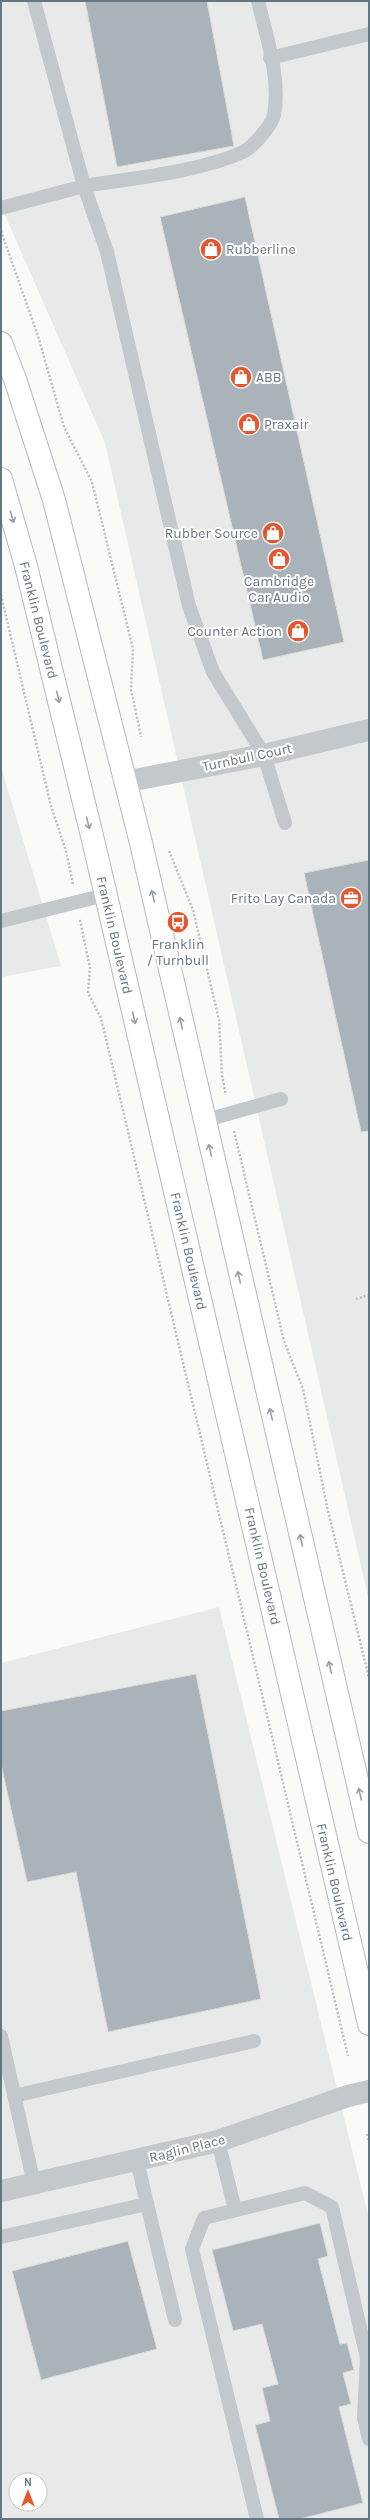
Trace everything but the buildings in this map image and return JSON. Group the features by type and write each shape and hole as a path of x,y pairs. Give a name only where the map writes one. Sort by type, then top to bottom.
{"main road":[{"path":"1,343 15,379 54,500 124,782 141,843 203,1121 369,1832"},
{"name":"Franklin Boulevard","path":"1,479 26,566 105,895 369,2024"}],"street":[{"name":"Turnbull Court","path":"124,782 264,755 369,730"},
{"name":"Raglin Place","path":"1,2191 218,2141 348,2096 369,2091"}],"lane":[{"path":"34,1 84,186 107,252 189,606 213,672 264,755 285,823"},
{"path":"1,208 84,186 189,168 245,151 258,139 273,116 275,92 270,58 258,1"},
{"path":"270,58 369,34"},
{"path":"1,921 105,895"},
{"path":"203,1121 230,1115 281,1099"},
{"path":"1,2036 34,2184"},
{"path":"14,2096 254,2042"},
{"path":"218,2141 235,2210"},
{"path":"136,2160 174,2320"},
{"path":"257,2519 192,2249 204,2218 305,2193 332,2207 367,2358 364,2418 369,2439"},
{"path":"1,2237 147,2204"}],"path":[{"path":"1,231 38,336 64,427 92,482 133,649 131,689 141,737"},
{"path":"1,596 51,806 66,851 90,968 88,993 103,1025 348,2056"},
{"path":"167,846 193,910 219,1020 222,1075 230,1115 284,1341 303,1390 328,1511 369,1678"},
{"path":"356,1299 369,1295"},
{"path":"367,2134 369,2141"}],"shaded area":[{"path":"1,1 369,1 369,1601 105,443 1,206"},
{"path":"1,767 61,966 1,977"},
{"path":"219,1607 369,2219 369,2519 1,2519 1,1663"}],"place":[{"name":"Rubberline","path":"211,249"},
{"name":"ABB","path":"241,377"},
{"name":"Praxair","path":"249,424"},
{"name":"Rubber Source","path":"273,533"},
{"name":"Cambridge Car Audio","path":"279,559"},
{"name":"Counter Action","path":"298,631"},
{"name":"Frito Lay Canada","path":"351,898"},
{"name":"Franklin / Turnbull","path":"178,922"}]}
